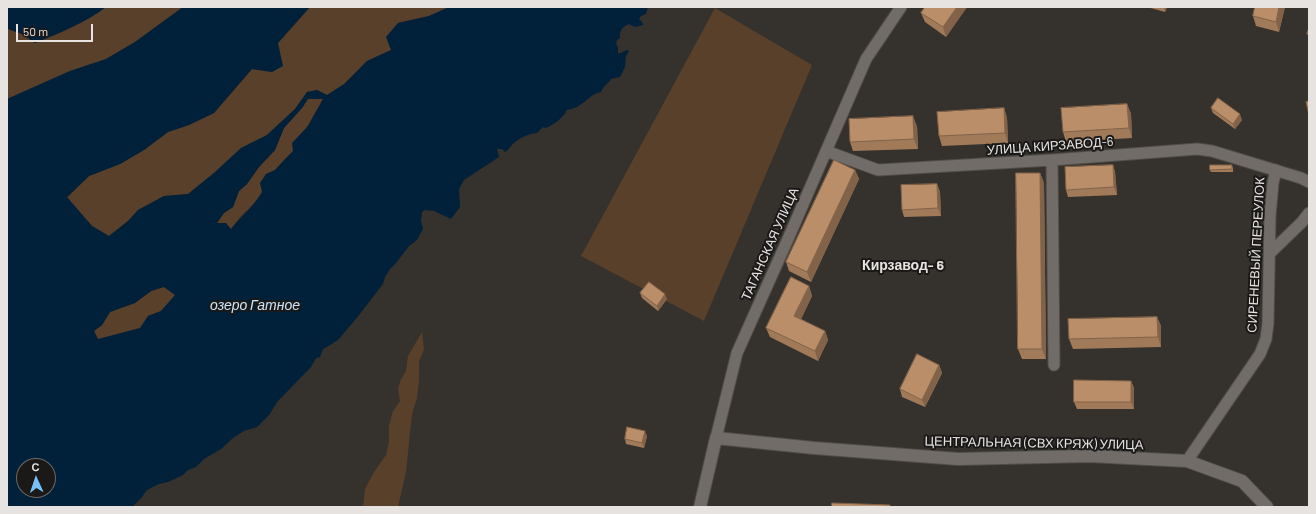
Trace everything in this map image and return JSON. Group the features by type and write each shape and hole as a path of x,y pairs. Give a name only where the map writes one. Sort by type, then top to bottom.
{"main road":[{"name":"ЦЕНТРАЛЬНАЯ (СВХ КРЯЖ) УЛИЦА","path":"716,438 814,448 958,459 1089,456 1187,461 1242,481 1267,507"},
{"name":"ТАГАНСКАЯ УЛИЦА","path":"700,507 716,438"}],"street":[{"name":"ТАГАНСКАЯ УЛИЦА","path":"716,438 737,353 866,59 901,7"},
{"name":"УЛИЦА КИРЗАВОД-6","path":"826,151 878,170 1052,160 1197,149 1212,151 1276,170 1309,182"},
{"path":"1052,160 1054,365"},
{"name":"СИРЕНЕВЫЙ ПЕРЕУЛОК","path":"1187,461 1250,370 1260,354 1266,339 1268,324 1270,216 1273,183 1276,170"},
{"path":"1270,253 1302,222 1309,213"}],"shaded area":[{"path":"106,7 183,7 135,42 106,59 70,71 7,99 8,29 22,34 35,43 81,23"},
{"path":"310,7 449,7 429,16 398,23 391,50 367,61 344,85 327,95 317,90 307,92 295,109 267,135 241,148 188,194 164,196 138,210 128,221 109,236 92,226 67,198 89,176 120,164 144,150 168,132 189,125 214,113 252,69 272,72 278,43"},
{"path":"715,8 812,65 704,321 581,256"},
{"path":"308,99 323,99 293,151 275,170 266,174 262,192 257,201 240,217 231,229 217,223 224,213 233,207 239,191 247,184 259,167 275,150 284,128"},
{"path":"164,287 176,295 161,311 148,316 140,328 98,340 94,331 102,325 110,312 135,303 151,291"},
{"path":"422,332 424,349 419,362 417,398 412,414 406,472 398,507 363,507 365,489 374,472 386,455 389,441 389,425 393,411 400,401 398,389 401,379 406,371 408,356"}],"water":[{"path":"7,7 106,7 81,23 35,43 22,34 8,29 7,30"},
{"name":"озеро Гатное","path":"183,7 310,7 278,43 283,66 272,72 252,69 214,113 189,125 168,132 144,150 120,164 89,176 67,197 92,226 109,236 128,221 138,210 164,196 188,194 241,148 267,135 295,109 307,92 317,90 327,95 344,84 367,61 391,50 386,37 398,23 429,16 449,7 648,7 646,14 641,16 639,19 643,25 635,27 629,24 627,25 623,28 620,33 620,38 617,40 616,44 618,47 618,54 627,50 629,51 626,56 625,67 620,77 611,79 601,92 592,95 577,107 567,110 561,118 553,124 546,128 543,127 537,133 519,139 505,152 502,149 497,149 499,157 464,180 459,189 460,207 451,219 434,211 425,210 422,212 421,221 423,229 417,240 409,246 390,269 383,284 339,339 323,349 320,357 316,358 311,367 278,401 269,415 257,427 244,431 233,438 221,449 204,459 196,467 188,470 183,475 147,490 132,507 7,507 7,99 70,71 106,59 135,42","holes":["308,99 323,99 308,126 292,143 293,151 275,170 266,174 260,183 262,192 259,197 231,229 226,223 217,223 224,213 233,207 239,191 247,184 259,167 275,150 284,128","164,287 175,295 161,311 148,316 140,328 98,339 94,331 102,325 110,312 135,303 151,291"]}],"building":[{"path":"925,7 957,7 943,27 921,13"},
{"path":"1255,7 1279,7 1276,22 1253,16"},
{"path":"1218,98 1240,114 1233,124 1211,108"},
{"path":"1309,101 1309,115 1306,102"},
{"path":"1127,104 1129,128 1063,132 1061,108"},
{"path":"1004,108 1005,133 939,136 937,112"},
{"path":"913,116 914,139 850,142 849,119"},
{"path":"834,160 855,170 807,272 786,262"},
{"path":"1113,165 1114,187 1066,190 1065,167"},
{"path":"1210,165 1232,165 1232,169 1210,170"},
{"path":"1016,173 1040,173 1042,349 1018,349"},
{"path":"937,184 938,208 902,210 901,185"},
{"path":"791,277 809,286 794,316 825,331 815,351 766,328"},
{"path":"649,282 665,294 657,306 640,293"},
{"path":"1157,317 1158,337 1069,339 1068,319"},
{"path":"917,354 939,365 922,400 900,389"},
{"path":"1074,380 1131,381 1131,402 1074,402"},
{"path":"627,427 645,431 642,443 625,439"},
{"path":"832,503 890,505 890,507 832,507"}],"district":[{"name":"Кирзавод- 6","path":"903,265"}]}
